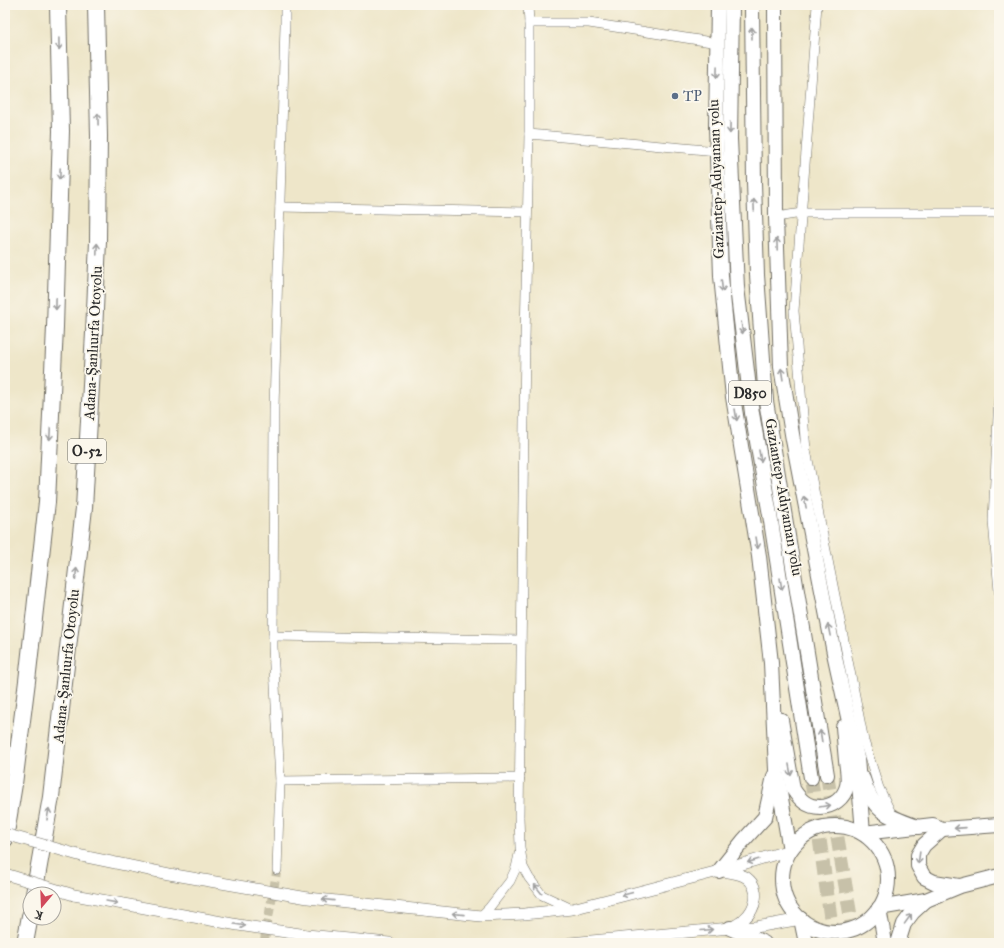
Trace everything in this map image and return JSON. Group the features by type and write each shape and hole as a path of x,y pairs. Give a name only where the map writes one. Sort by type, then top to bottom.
{"highway":[{"name":"O-52","path":"5,839 14,784 26,688 47,502 55,327 61,131 58,5"},
{"name":"Adana-Şanlıurfa Otoyolu","path":"35,886 50,797 84,500 98,240 96,5"},
{"path":"25,943 28,926"}],"main road":[{"path":"718,5 716,127 721,276 733,397 759,556 771,663 793,789 798,798 806,804 815,807 824,807 839,800 845,793 848,785 834,653"},
{"name":"Gaziantep-Adıyaman yolu","path":"732,5 730,139 737,287 752,413 812,778"},
{"name":"Gaziantep-Adıyaman yolu","path":"752,5 756,260 766,401 827,775"},
{"path":"775,5 776,218 781,367 793,440 834,653 866,787 871,799 878,808 894,819 918,827"},
{"path":"771,663 776,770 790,850"},
{"path":"858,758 863,834"},
{"path":"719,871 743,841 765,818 776,770"},
{"path":"863,834 933,825 942,830 999,825"},
{"path":"827,826 846,827 863,834 878,848 884,858 887,868 887,889 879,908 872,917 863,924 842,931 820,929 810,925 792,910 786,899 782,874 785,861 790,850 806,834 827,826"},
{"path":"942,830 924,845 918,855 918,866 924,877 934,882 960,886"},
{"path":"879,908 926,900 960,886 999,876"},
{"path":"898,943 904,924 913,912 926,900"},
{"path":"879,908 885,943"},
{"path":"801,919 806,943"},
{"path":"730,928 764,943"}],"street":[{"path":"277,870 280,781 273,636 274,408 285,5"},
{"path":"528,5 529,134 521,640 520,847 523,867 529,878 542,895 572,909"},
{"path":"817,5 794,311 806,450 864,741 879,788 894,819"},
{"path":"529,23 589,24 718,43"},
{"path":"529,134 717,150"},
{"path":"280,208 528,212"},
{"path":"776,218 802,212 999,213"},
{"path":"999,396 993,521 999,591"},
{"path":"273,636 521,640"},
{"path":"280,781 520,778"},
{"path":"5,834 82,856 169,874 308,898 480,916 524,914 572,909 719,871 790,850"},
{"path":"480,916 489,908 510,881 516,868 520,847"},
{"path":"719,871 739,874 747,878 756,892 754,908 745,919 730,928"},
{"path":"5,874 74,895 238,925 307,935 389,943"},
{"path":"570,943 730,928 756,927 801,919"}],"tunnel":[{"path":"827,775 855,943"},
{"path":"811,778 834,943"},
{"path":"264,943 277,870"}],"place":[{"name":"TP","path":"675,96"}]}
